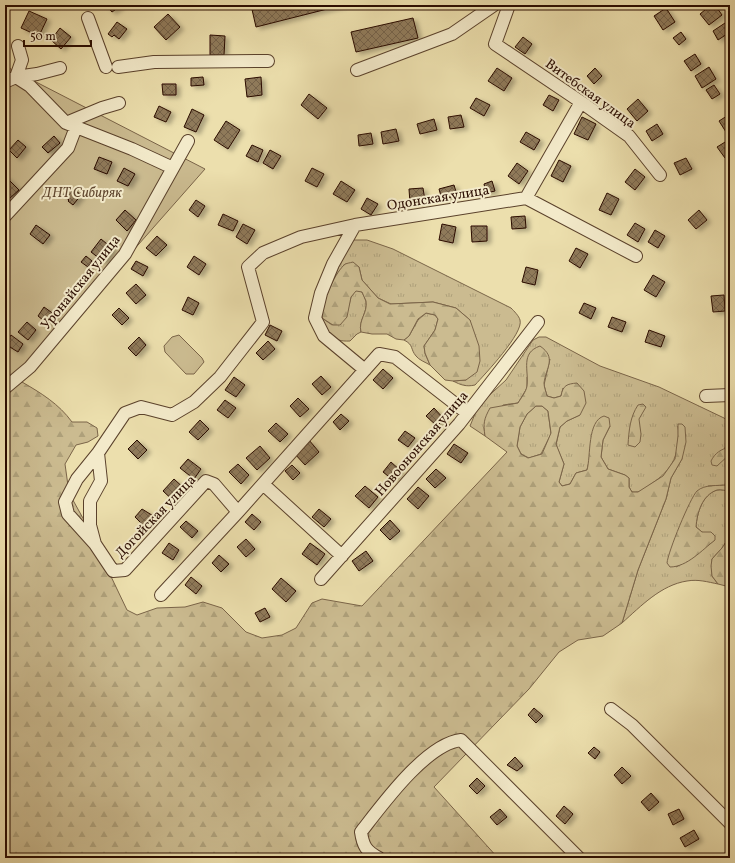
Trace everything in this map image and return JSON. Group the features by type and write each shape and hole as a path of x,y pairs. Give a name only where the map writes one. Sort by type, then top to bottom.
{"street":[{"path":"357,70 452,34 494,5"},
{"name":"Витебская улица","path":"509,5 495,44 582,102 629,136 660,175"},
{"path":"88,18 112,67 154,62 268,61"},
{"path":"11,80 22,60 18,46"},
{"path":"11,80 60,68"},
{"path":"11,80 30,86 71,125 132,149 174,168"},
{"path":"582,102 526,198 636,256"},
{"path":"71,125 102,108 119,103"},
{"path":"5,216 68,148 71,125"},
{"name":"Уронайская улица","path":"5,388 30,367 125,254 188,142"},
{"name":"Одонская улица","path":"98,452 125,414 141,407 172,415 194,402 220,377 263,322 248,267 263,253 301,237 355,225 526,198"},
{"path":"355,225 333,264 320,293 315,318 324,336 365,370"},
{"name":"Новоононская улица","path":"321,579 467,413 538,322"},
{"path":"161,595 264,484 379,354 395,357 467,413"},
{"path":"706,396 730,395"},
{"path":"95,544 68,514 65,502 77,479 98,452"},
{"name":"Догойская улица","path":"98,452 101,481 90,500 90,525 95,544 113,571 125,570 206,482 214,484 238,512"},
{"path":"264,484 342,556"},
{"path":"611,709 632,725 730,823"},
{"path":"379,858 369,852 363,842 361,832 396,788 424,759 453,741 461,740 579,858"}],"green space":[{"name":"ДНТ Сибиряк","path":"5,66 205,169 5,396"},
{"path":"354,240 367,240 393,249 511,308 519,317 520,326 516,334 495,363 475,385 469,386 453,381 466,380 470,320 456,308 433,302 391,304 378,298 362,280 359,267 345,264 334,278 347,246"},
{"path":"353,262 359,267 362,280 378,298 390,304 433,302 456,308 470,320 479,346 480,361 477,372 466,380 445,380 430,365 424,346 435,330 438,319 435,315 426,313 418,319 409,336 404,340 396,339 387,334 361,332 360,328 366,309 366,301 362,292 356,291 351,297 347,317 340,325 333,325 322,318 323,305 332,283 344,265"},
{"path":"356,290 362,292 366,301 366,309 360,328 361,332 350,341 339,340 328,333 322,318 332,325 346,317 351,297"},
{"path":"426,313 435,315 438,319 435,330 424,346 430,365 420,360 414,354 411,345 404,340 409,336 418,320"},
{"path":"179,335 202,358 204,362 194,374 186,374 165,352 164,346 172,337"},
{"path":"539,337 546,337 600,366 659,387 724,418 730,423 730,447 724,448 730,454 730,482 727,485 708,486 676,567 687,561 715,540 696,527 699,510 704,500 712,492 717,490 730,491 730,536 712,559 712,576 718,584 695,580 678,583 652,597 622,623 638,570 666,499 671,478 682,459 678,426 678,444 674,460 659,478 642,490 632,492 629,487 629,478 608,469 601,457 603,440 610,426 588,465 587,470 576,473 570,484 562,486 559,482 564,464 556,445 560,427 567,421 580,415 563,388 561,396 554,398 547,396 544,385 550,359 527,377 527,388 518,403 503,405 484,427 485,436 470,426 477,409 483,401 506,380 533,340"},
{"path":"540,346 548,355 549,363 544,383 547,396 554,398 561,396 564,387 574,383 577,383 584,391 586,403 580,415 567,421 560,427 556,444 564,464 559,482 562,486 570,484 576,473 587,470 592,432 599,419 604,416 609,418 610,426 603,440 601,457 608,469 629,478 629,487 632,492 638,492 663,476 675,459 678,424 682,424 685,427 686,442 682,459 671,478 666,499 638,570 622,623 603,636 578,640 559,652 529,689 434,787 498,858 5,858 5,388 22,382 55,404 72,422 87,422 97,428 98,436 88,442 76,445 65,464 69,493 84,520 127,610 137,615 157,608 185,607 203,602 222,608 246,632 262,638 282,635 296,628 312,603 322,599 362,606 507,452 485,436 485,418 490,408 518,403 525,393 527,386 528,358 534,349","holes":["536,406 542,406 548,411 551,433 542,454 528,458 521,454 517,446 520,427 527,414"]},
{"path":"643,404 646,407 639,419 641,434 640,442 635,447 628,445 630,424 638,405"},
{"path":"536,406 542,406 548,411 551,434 541,454 529,458 521,454 517,446 520,427 527,414"},
{"path":"730,447 730,454 717,466 712,465 711,461 716,454 721,450"},
{"path":"730,482 730,491 717,490 712,492 704,500 699,510 696,527 702,532 711,532 715,536 715,540 688,561 670,567 667,563 671,548 685,514 697,491 708,486 727,485"},
{"path":"730,536 730,587 718,584 712,576 711,566 712,559"}],"building":[{"path":"106,5 122,5 112,12"},
{"path":"251,5 343,5 256,27"},
{"path":"711,5 715,5 722,15 709,25 700,14"},
{"path":"666,8 675,22 663,30 654,16"},
{"path":"29,11 47,19 39,36 21,28"},
{"path":"168,14 180,27 166,40 154,27"},
{"path":"413,18 418,38 356,52 351,32"},
{"path":"117,22 127,29 119,39 114,35 112,37 108,34"},
{"path":"725,23 730,32 718,40 713,31"},
{"path":"60,28 71,37 61,49 51,40"},
{"path":"681,32 686,39 679,45 673,38"},
{"path":"210,35 225,36 224,55 210,55"},
{"path":"523,37 532,44 525,54 515,47"},
{"path":"695,54 701,64 691,71 684,61"},
{"path":"709,67 716,79 702,88 695,76"},
{"path":"497,68 512,78 504,91 488,81"},
{"path":"595,68 602,76 594,84 587,76"},
{"path":"203,77 204,85 191,86 191,78"},
{"path":"261,77 262,95 247,97 245,79"},
{"path":"162,84 176,84 176,95 163,95"},
{"path":"714,85 720,94 712,99 706,90"},
{"path":"309,94 327,108 318,119 301,105"},
{"path":"549,95 559,100 553,111 543,105"},
{"path":"476,98 490,105 484,116 470,108"},
{"path":"638,99 648,111 637,121 627,109"},
{"path":"159,106 171,112 166,122 154,117"},
{"path":"192,109 204,115 196,132 184,127"},
{"path":"730,114 730,129 726,132 719,121"},
{"path":"461,115 464,127 450,129 448,117"},
{"path":"582,117 596,124 588,140 574,134"},
{"path":"434,119 437,130 420,134 417,124"},
{"path":"226,121 240,130 228,149 214,140"},
{"path":"657,124 663,134 652,141 646,131"},
{"path":"396,129 399,141 383,144 381,132"},
{"path":"526,132 540,140 534,150 520,142"},
{"path":"371,133 373,144 359,146 358,135"},
{"path":"54,136 60,143 48,153 42,147"},
{"path":"730,139 730,155 725,158 717,147"},
{"path":"18,140 26,147 17,158 9,150"},
{"path":"252,145 263,150 258,162 246,156"},
{"path":"270,150 281,156 273,169 263,163"},
{"path":"99,157 112,162 107,174 94,169"},
{"path":"686,158 692,169 680,175 674,163"},
{"path":"559,160 571,166 563,182 551,176"},
{"path":"517,163 528,171 519,184 508,176"},
{"path":"124,168 135,174 128,186 117,181"},
{"path":"312,168 324,174 317,187 305,181"},
{"path":"635,169 645,177 635,190 625,182"},
{"path":"5,176 19,190 9,199 5,196"},
{"path":"341,181 355,190 347,202 333,194"},
{"path":"492,181 495,191 486,193 484,184"},
{"path":"454,185 457,195 442,200 439,189"},
{"path":"70,186 81,195 73,205 63,195"},
{"path":"423,188 425,201 410,203 409,189"},
{"path":"607,193 619,199 611,215 599,210"},
{"path":"367,198 378,204 371,215 361,209"},
{"path":"196,200 205,206 198,217 189,210"},
{"path":"125,210 136,220 127,231 116,220"},
{"path":"699,210 707,220 696,229 688,220"},
{"path":"223,214 238,221 233,231 218,225"},
{"path":"525,216 526,228 512,229 511,217"},
{"path":"635,223 645,229 638,242 627,235"},
{"path":"243,224 255,230 247,244 236,237"},
{"path":"442,224 456,227 453,243 439,240"},
{"path":"36,225 50,235 43,244 30,234"},
{"path":"471,226 487,226 487,241 472,242"},
{"path":"655,230 665,236 658,248 648,242"},
{"path":"157,236 167,245 156,256 146,248"},
{"path":"101,239 113,249 104,262 91,252"},
{"path":"576,248 588,254 580,268 569,261"},
{"path":"86,256 92,261 88,267 81,262"},
{"path":"194,256 206,264 199,275 187,267"},
{"path":"136,261 148,267 143,276 131,269"},
{"path":"526,267 538,270 535,285 522,282"},
{"path":"653,275 665,282 656,297 644,290"},
{"path":"136,284 146,295 136,304 126,293"},
{"path":"724,295 725,311 713,312 711,296"},
{"path":"188,297 199,303 193,315 182,310"},
{"path":"584,303 596,308 591,319 579,313"},
{"path":"44,307 55,315 48,324 38,316"},
{"path":"119,308 129,318 122,325 112,315"},
{"path":"612,317 626,322 622,332 608,327"},
{"path":"27,322 36,330 28,340 18,332"},
{"path":"270,325 282,331 277,341 265,335"},
{"path":"649,330 665,336 661,347 645,342"},
{"path":"11,335 23,344 18,352 5,344"},
{"path":"139,337 146,345 136,356 128,348"},
{"path":"268,341 275,349 263,360 256,353"},
{"path":"383,369 393,378 383,389 373,380"},
{"path":"321,376 331,387 322,395 312,384"},
{"path":"234,377 245,385 236,397 225,390"},
{"path":"298,398 309,409 300,417 290,406"},
{"path":"225,400 236,408 228,418 217,410"},
{"path":"434,408 444,419 437,426 426,416"},
{"path":"341,414 349,421 340,430 333,422"},
{"path":"200,420 209,429 198,440 189,432"},
{"path":"276,423 288,434 280,442 268,431"},
{"path":"405,431 415,438 408,447 398,440"},
{"path":"137,440 147,450 138,459 128,449"},
{"path":"309,440 319,452 305,465 294,453"},
{"path":"454,444 468,453 461,463 447,454"},
{"path":"260,446 270,458 257,470 246,458"},
{"path":"188,459 201,469 194,479 180,468"},
{"path":"391,462 401,471 393,480 383,472"},
{"path":"238,464 249,475 241,484 229,472"},
{"path":"292,465 300,473 293,480 285,471"},
{"path":"436,469 446,478 435,488 426,479"},
{"path":"174,479 187,491 176,503 163,491"},
{"path":"365,486 378,497 369,508 355,496"},
{"path":"418,487 429,496 418,509 407,499"},
{"path":"142,509 155,517 145,527 135,517"},
{"path":"319,509 331,519 324,527 312,517"},
{"path":"252,514 261,522 254,530 245,522"},
{"path":"390,520 400,531 390,540 380,530"},
{"path":"186,521 198,531 192,538 180,527"},
{"path":"246,539 255,549 246,557 237,547"},
{"path":"169,543 179,550 173,560 162,553"},
{"path":"310,543 325,554 317,565 302,554"},
{"path":"366,551 373,561 359,571 352,561"},
{"path":"219,555 229,564 221,572 212,563"},
{"path":"191,577 202,586 196,594 185,585"},
{"path":"281,578 296,591 286,602 272,589"},
{"path":"265,608 270,617 260,622 255,613"},
{"path":"534,708 543,716 536,723 528,715"},
{"path":"594,747 600,752 595,759 588,753"},
{"path":"515,757 523,766 517,771 507,765"},
{"path":"622,767 631,776 622,784 614,775"},
{"path":"477,778 485,786 477,794 469,786"},
{"path":"651,793 659,802 649,811 641,802"},
{"path":"564,806 573,814 565,824 556,816"},
{"path":"500,809 507,817 497,825 490,817"},
{"path":"679,809 684,819 673,825 668,814"},
{"path":"694,830 699,839 685,847 680,838"},
{"path":"552,853 558,858 548,858"}]}
